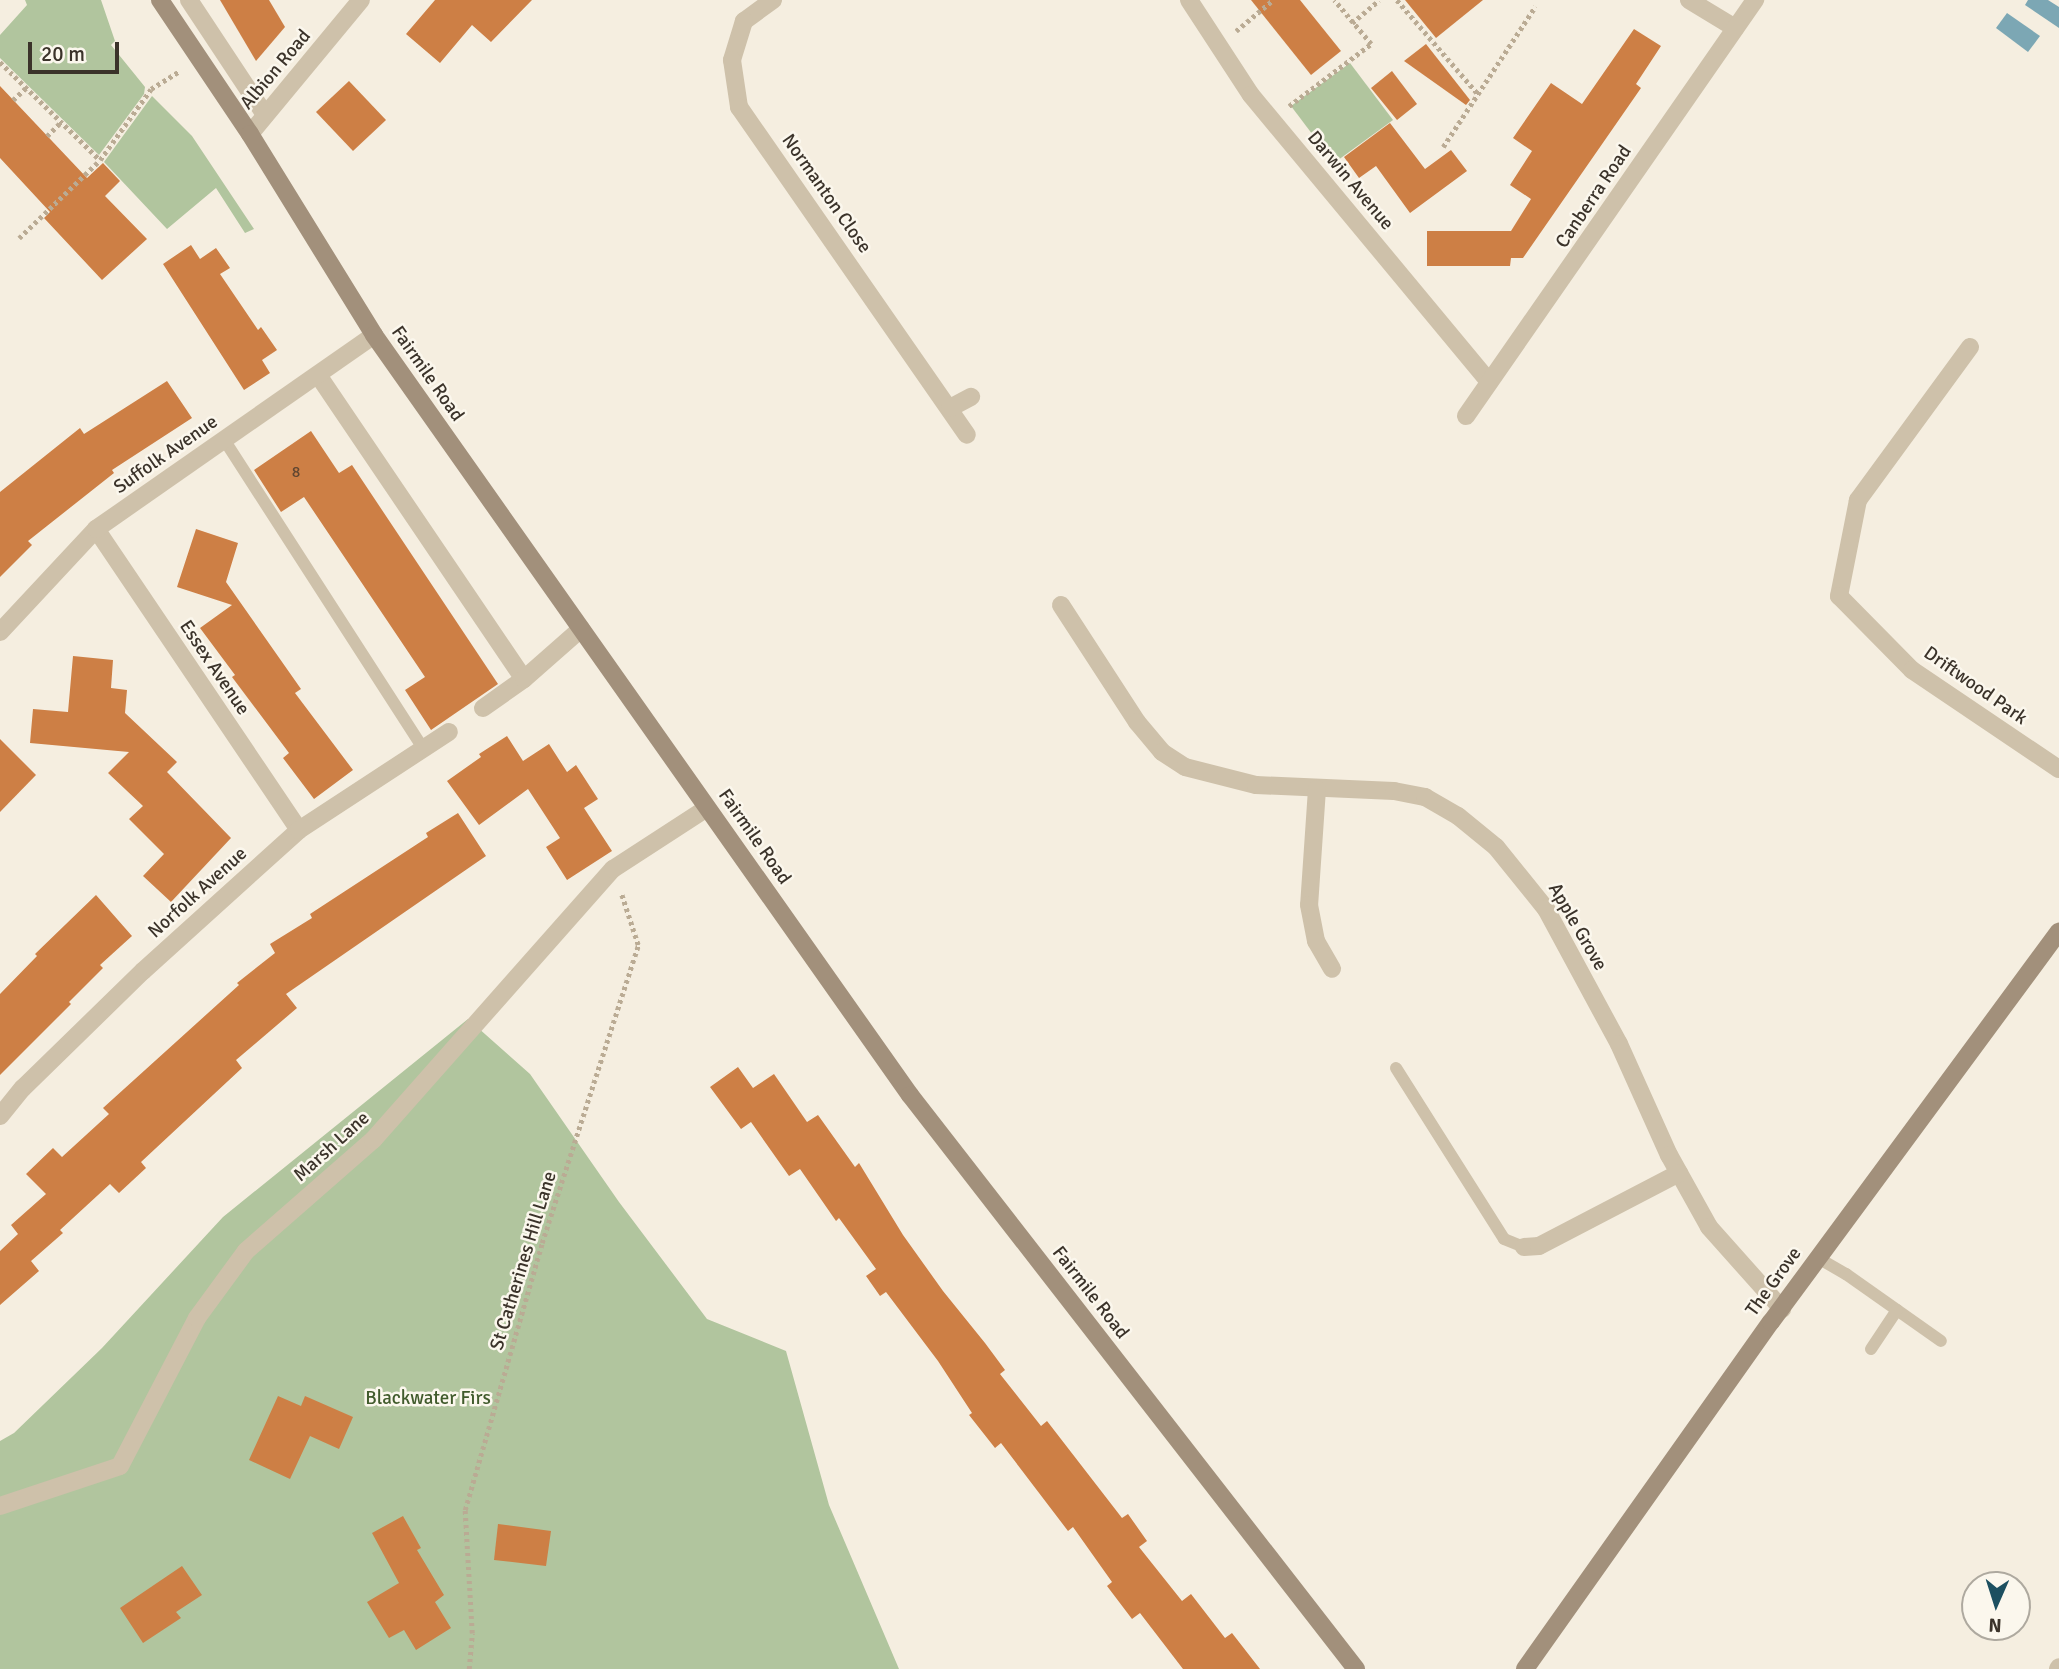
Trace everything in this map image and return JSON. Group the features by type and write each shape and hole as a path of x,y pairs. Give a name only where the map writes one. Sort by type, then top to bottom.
{"main road":[{"name":"Fairmile Road","path":"160,0 250,134 374,335 910,1096 1356,1669"},
{"name":"The Grove","path":"1529,1667 1818,1258 2059,932"}],"street":[{"path":"189,0 265,115"},
{"name":"Albion Road","path":"250,134 361,0"},
{"name":"Normanton Close","path":"773,0 744,21 732,61 739,107 967,435"},
{"name":"Darwin Avenue","path":"1189,0 1272,120 1489,382"},
{"path":"1689,0 1735,28"},
{"name":"Canberra Road","path":"1466,416 1755,0"},
{"name":"Suffolk Avenue","path":"0,632 96,529 374,335"},
{"name":"Driftwood Park","path":"1970,347 1858,500 1839,596 1912,670 2059,769"},
{"path":"318,375 524,679"},
{"path":"950,408 971,397"},
{"name":"Essex Avenue","path":"96,529 299,830"},
{"name":"Apple Grove","path":"1061,605 1138,722 1162,752 1185,767 1256,785 1394,791 1425,797 1458,816 1496,847 1546,909 1619,1044 1679,1172 1709,1227 1782,1310"},
{"path":"483,708 524,679 581,629"},
{"name":"Norfolk Avenue","path":"0,1116 23,1088 143,971 299,830 449,732"},
{"path":"1317,789 1309,905 1316,941 1332,969"},
{"name":"Marsh Lane","path":"0,1506 120,1466 197,1318 246,1251 373,1140 613,869 707,808"},
{"path":"1524,1247 1539,1246 1679,1172"}],"lane":[{"path":"225,441 424,750"},
{"path":"1396,1068 1504,1239 1524,1247"},
{"path":"1818,1258 1941,1341"},
{"path":"1871,1349 1897,1310"}],"path":[{"path":"1218,45 1273,0"},
{"path":"1272,120 1371,44 1334,0"},
{"path":"1352,23 1379,0"},
{"path":"1397,0 1478,94"},
{"path":"1443,147 1535,7"},
{"path":"19,238 100,160 151,89 199,59"},
{"path":"0,62 100,160"},
{"path":"13,100 26,88"},
{"path":"47,136 61,122"},
{"name":"St Catherines Hill Lane","path":"469,1669 472,1633 465,1510 542,1243 638,945 613,869"}],"green space":[{"path":"25,0 101,0 115,41 111,45 145,87 144,94 99,155 0,58 0,35 27,5"},
{"path":"1350,63 1393,120 1334,163 1291,106"},
{"path":"152,96 192,136 254,229 245,233 216,188 167,229 104,162"},
{"name":"Blackwater Firs","path":"468,1019 530,1074 619,1202 707,1319 786,1351 829,1505 899,1669 0,1669 0,1441 14,1433 102,1348 223,1217"}],"water":[{"path":"2028,0 2048,0 2059,7 2059,28 2025,5"},
{"path":"2007,13 2040,36 2028,52 1996,28"}],"building":[{"path":"220,0 269,0 285,27 256,61"},
{"path":"435,0 532,0 491,42 472,25 440,63 406,34"},
{"path":"1251,0 1300,0 1341,51 1311,75"},
{"path":"1405,0 1483,0 1436,38"},
{"path":"1634,29 1661,46 1636,84 1641,88 1523,258 1511,258 1510,266 1427,266 1427,231 1511,231 1531,199 1510,185 1532,151 1513,138 1551,83 1582,104"},
{"path":"1426,44 1470,100 1466,105 1404,61"},
{"path":"1392,71 1417,104 1397,120 1371,88"},
{"path":"349,81 386,120 353,151 316,112"},
{"path":"0,86 87,178 103,163 120,181 105,196 147,239 102,280 44,218 50,212 0,158"},
{"path":"1390,123 1425,169 1451,150 1467,171 1410,213 1376,166 1359,178 1344,157"},
{"path":"191,245 200,259 216,248 230,268 220,274 258,330 261,327 277,350 262,360 270,373 244,390 163,264"},
{"path":"167,381 192,418 112,470 114,473 28,541 32,545 0,577 0,492 80,428 84,434"},
{"path":"311,431 339,473 352,465 498,684 431,730 405,690 425,677 304,497 281,512 254,470"},
{"path":"196,529 238,543 226,582 301,689 295,693 353,770 314,799 283,758 289,753 232,677 235,675 200,628 232,605 177,587"},
{"path":"73,656 113,660 111,688 127,690 125,713 177,762 167,772 231,838 171,902 143,876 164,854 129,819 143,806 108,773 129,752 30,743 33,709 68,712"},
{"path":"507,736 523,761 549,744 567,772 576,765 598,799 584,808 612,851 567,880 546,847 560,838 528,789 479,825 447,781 481,757 479,754"},
{"path":"0,739 36,775 0,812"},
{"path":"458,813 486,856 286,994 297,1008 236,1060 242,1068 141,1162 146,1168 119,1193 110,1184 60,1230 63,1233 31,1261 39,1271 0,1305 0,1251 18,1234 11,1225 46,1194 26,1174 53,1148 62,1157 109,1114 103,1108 239,985 237,983 275,953 270,944 312,918 310,914 428,837 426,833"},
{"path":"96,895 132,936 100,965 103,968 69,1002 71,1004 0,1075 0,994 37,956 35,954"},
{"path":"738,1067 753,1088 774,1074 807,1122 818,1115 855,1167 859,1163 903,1235 1005,1370 1000,1374 1041,1426 1047,1421 1122,1518 1128,1514 1147,1541 1139,1547 1182,1601 1191,1594 1225,1638 1232,1633 1260,1669 1183,1669 1140,1613 1132,1619 1107,1586 1112,1582 1073,1527 1068,1531 1001,1443 995,1448 969,1415 972,1413 938,1361 886,1292 880,1296 866,1276 876,1269 839,1218 836,1221 800,1169 789,1176 751,1122 741,1129 710,1087"},
{"path":"278,1396 301,1406 305,1396 353,1417 339,1449 310,1436 290,1479 249,1460"},
{"path":"403,1516 421,1548 417,1550 444,1595 435,1602 451,1628 416,1650 404,1630 389,1638 367,1602 399,1583 372,1533"},
{"path":"498,1524 551,1531 546,1566 494,1560"},
{"path":"182,1566 202,1595 176,1612 181,1618 143,1643 120,1608"}]}
